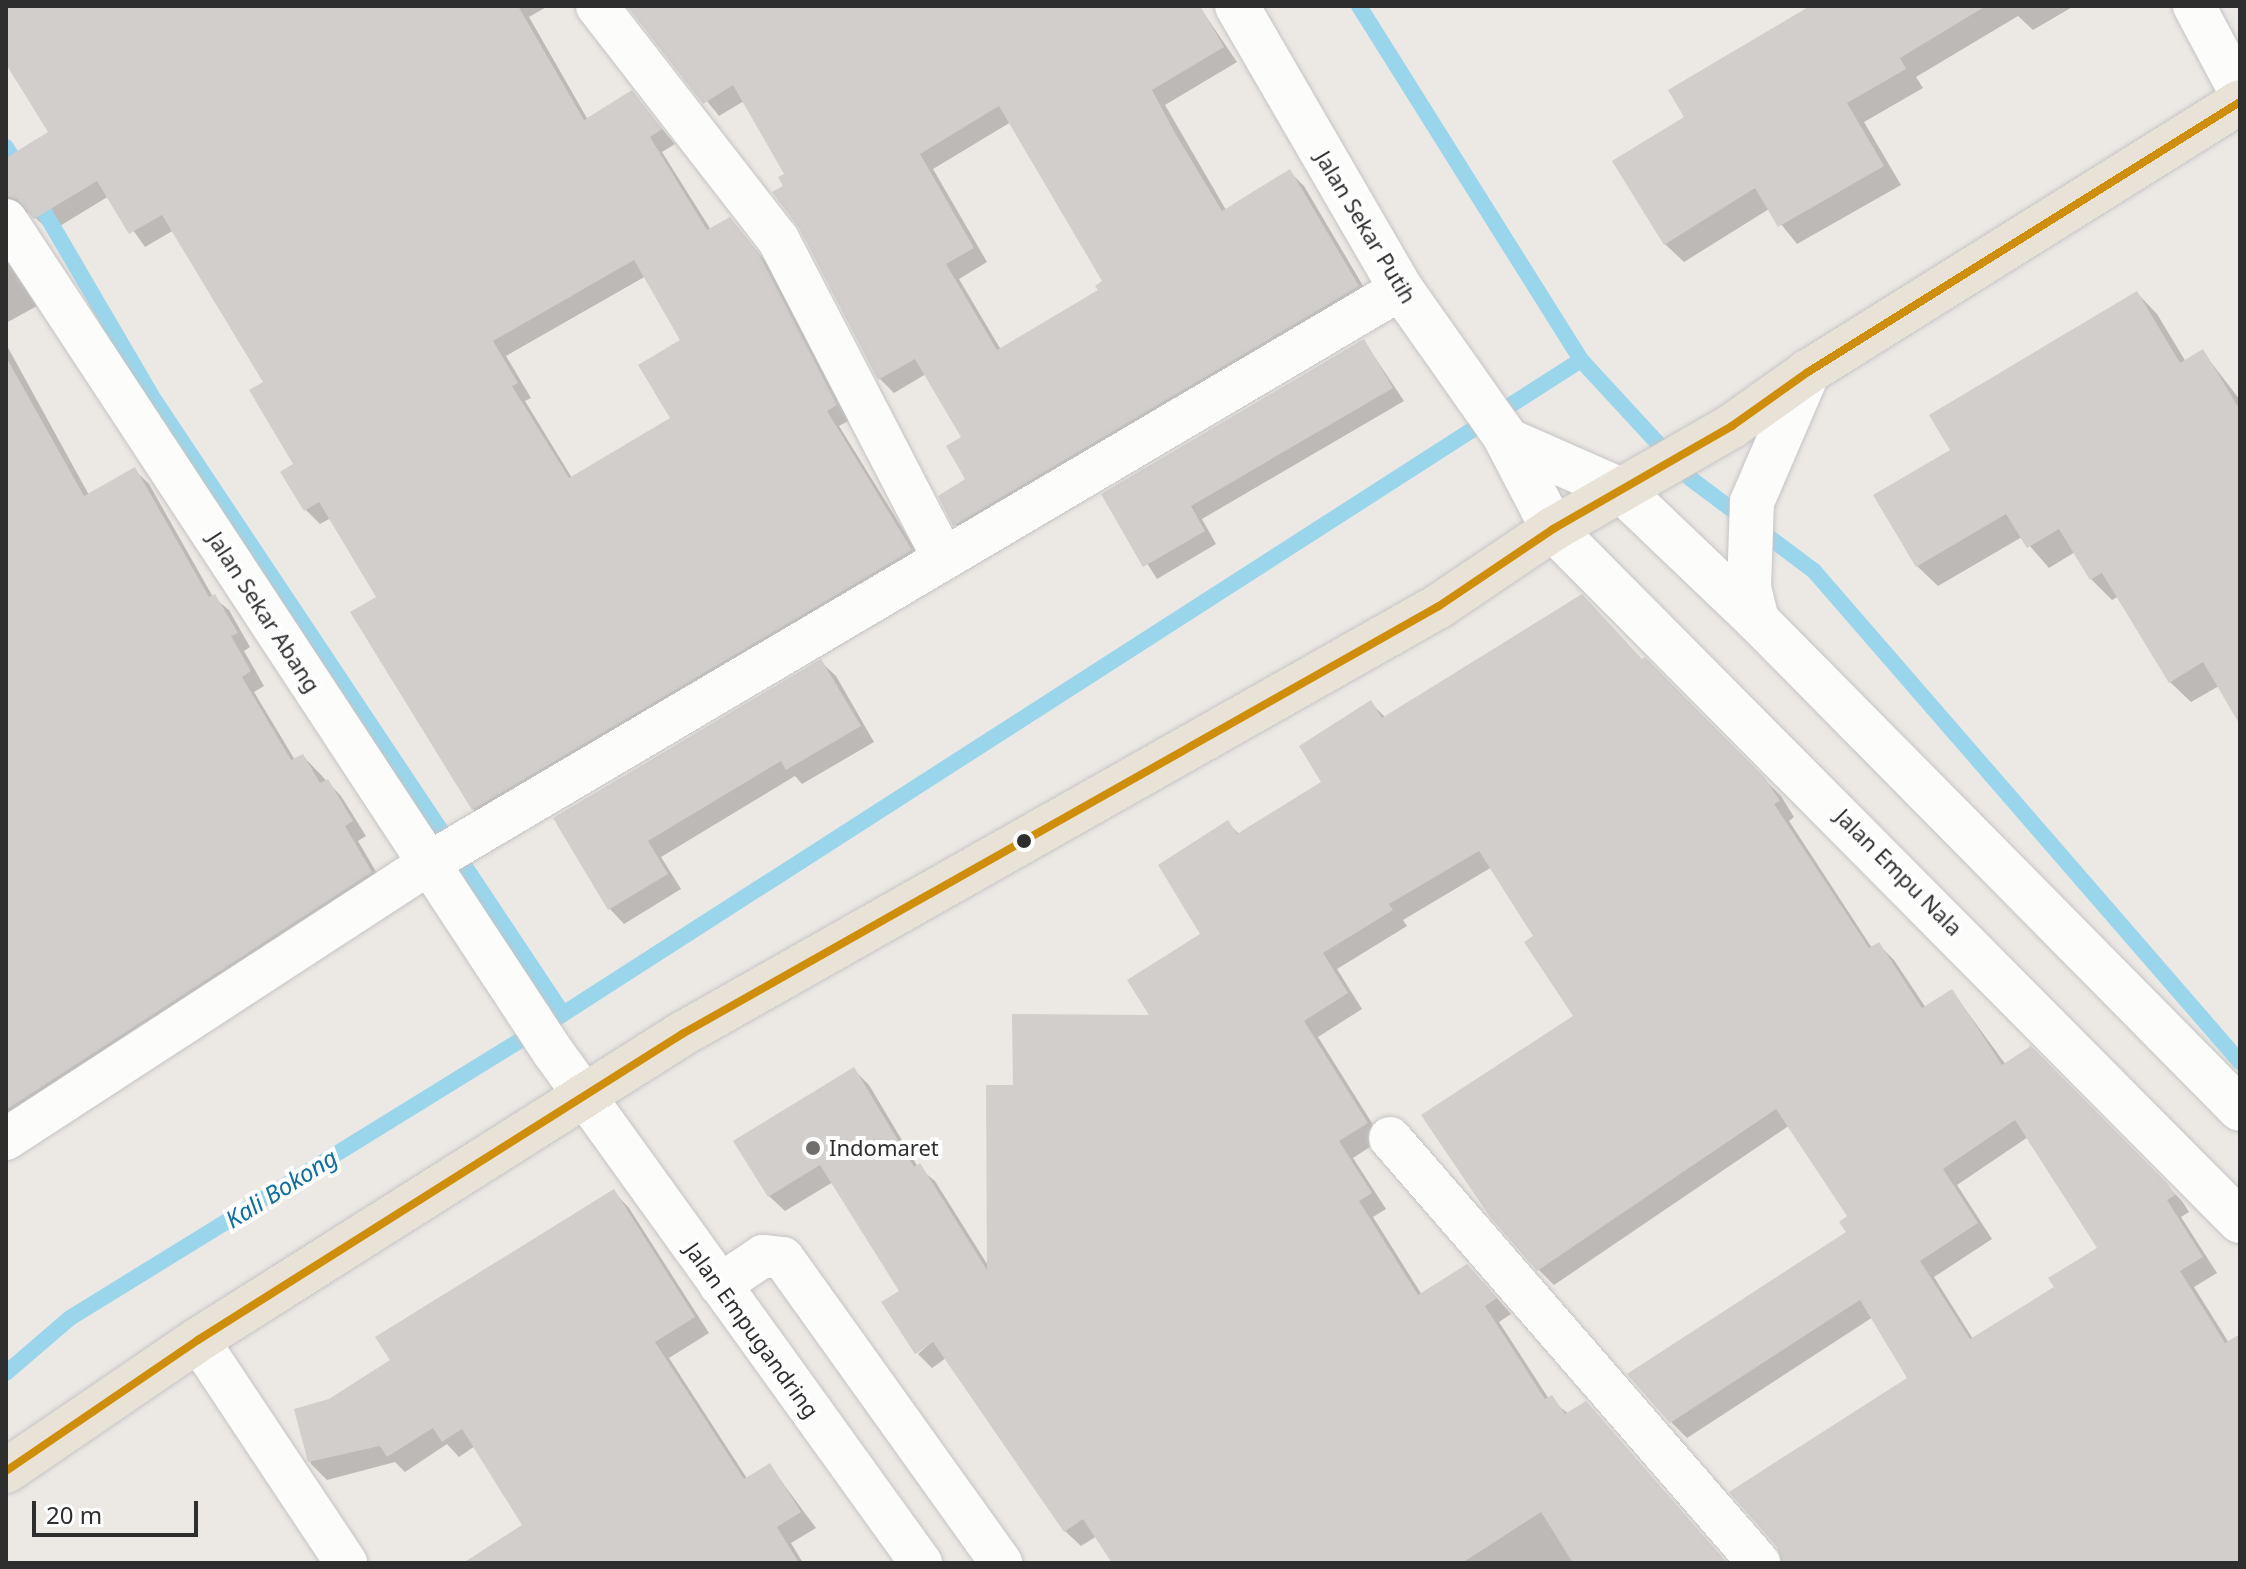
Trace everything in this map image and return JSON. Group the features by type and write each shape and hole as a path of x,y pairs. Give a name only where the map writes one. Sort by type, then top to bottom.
{"highway":[{"path":"6,1471 198,1340 682,1034 1439,606 1553,529 1705,441 1808,372 2240,102"}],"main road":[{"name":"Jalan Sekar Putih","path":"1237,6 1401,289 1506,437 1553,529"},
{"path":"1753,604 1752,502 1808,372"},
{"path":"1506,437 1639,480 1753,604 2240,1109"},
{"name":"Jalan Empu Nala","path":"1553,529 2240,1221"}],"street":[{"path":"597,6 778,239 942,556"},
{"path":"2194,6 2240,92"},
{"name":"Jalan Sekar Abang","path":"6,220 444,855 522,1005 553,1052"},
{"path":"6,1139 444,855 942,556 1401,289"},
{"name":"Jalan Empugandring","path":"553,1052 585,1097 741,1271 910,1494 921,1563"},
{"path":"1390,1138 1759,1563"},
{"path":"741,1271 783,1258 910,1494 1001,1563"},
{"path":"198,1340 346,1563"}],"building":[{"path":"6,6 518,6 584,120 632,90 662,129 650,137 707,230 730,217 758,252 837,405 827,411 912,550 472,810 350,612 376,597 319,502 304,511 280,472 293,464 249,390 263,382 162,215 129,234 97,181 34,219 17,199 6,196 6,158 48,132 6,64","holes":["634,260 680,340 638,365 670,418 569,478 512,386 518,383 493,341"]},
{"path":"627,6 1200,6 1224,47 1152,90 1175,133 1222,211 1290,169 1359,286 953,526 938,496 965,479 946,446 961,437 915,359 878,380 799,228 772,192 783,186 778,177 784,174 733,85 703,104","holes":["999,106 1102,281 1095,286 1098,290 997,350 946,264 974,248 920,154"]},
{"path":"1810,6 1986,6 1900,58 1906,69 1847,103 1884,166 1778,227 1755,188 1664,245 1612,161 1684,117 1668,90"},
{"path":"2137,291 2180,363 2203,349 2240,410 2240,725 2203,662 2169,683 2102,573 2090,580 2059,529 2027,548 2006,514 1916,567 1873,495 1950,450 1929,415"},
{"path":"1364,339 1393,388 1191,506 1205,531 1143,567 1101,494"},
{"path":"6,357 84,496 135,467 209,597 215,594 238,633 231,636 251,671 242,677 291,760 303,754 320,783 328,779 353,821 345,826 372,872 6,1110"},
{"path":"1582,594 1642,659 1645,657 1765,778 1780,801 1774,804 1869,948 1879,942 1922,1008 1952,989 2002,1065 2031,1046 2167,1183 2175,1195 2167,1200 2203,1257 2180,1271 2225,1343 2240,1334 2240,1563 1782,1563 1777,1547 1729,1492 1907,1378 1860,1300 1670,1423 1627,1374 1846,1232 1839,1222 1847,1216 1776,1109 1537,1271 1490,1217 1421,1115 1573,1016 1524,942 1533,936 1479,851 1389,904 1393,910 1323,953 1348,993 1304,1021 1368,1123 1339,1141 1372,1193 1359,1201 1418,1295 1467,1264 1497,1298 1485,1306 1545,1399 1552,1395 1565,1414 1586,1401 1727,1563 1573,1563 1541,1512 1462,1563 1112,1563 1083,1519 1064,1532 933,1342 915,1354 881,1302 899,1291 820,1165 768,1197 733,1141 854,1067 914,1167 920,1163 987,1270 986,1085 1013,1085 1012,1014 1149,1015 1127,980 1200,934 1158,865 1228,820 1237,834 1321,782 1299,746 1371,700 1382,718","holes":["2015,1120 2097,1248 2048,1278 2054,1287 1970,1339 1920,1261 1978,1223 1943,1169"]},
{"path":"821,659 861,726 786,770 781,761 648,841 668,874 608,910 553,818"},
{"path":"614,1189 695,1317 655,1342 744,1479 770,1463 801,1512 777,1527 799,1563 463,1563 522,1525 462,1429 442,1442 433,1428 387,1457 380,1446 308,1462 294,1409 329,1399 390,1360 375,1337"}],"waterway":[{"path":"1359,6 1581,360 1691,479 1814,571 2240,1062"},
{"path":"6,147 21,172"},
{"path":"35,196 155,401 563,1014"},
{"name":"Kali Bokong","path":"6,1373 70,1318 563,1014 1581,360"}],"transit line":[{"path":"6,1471 198,1340 682,1034 1439,606 1553,529 1732,426 1808,372 2240,102"}],"place":[{"name":"Indomaret","path":"813,1148"}]}
